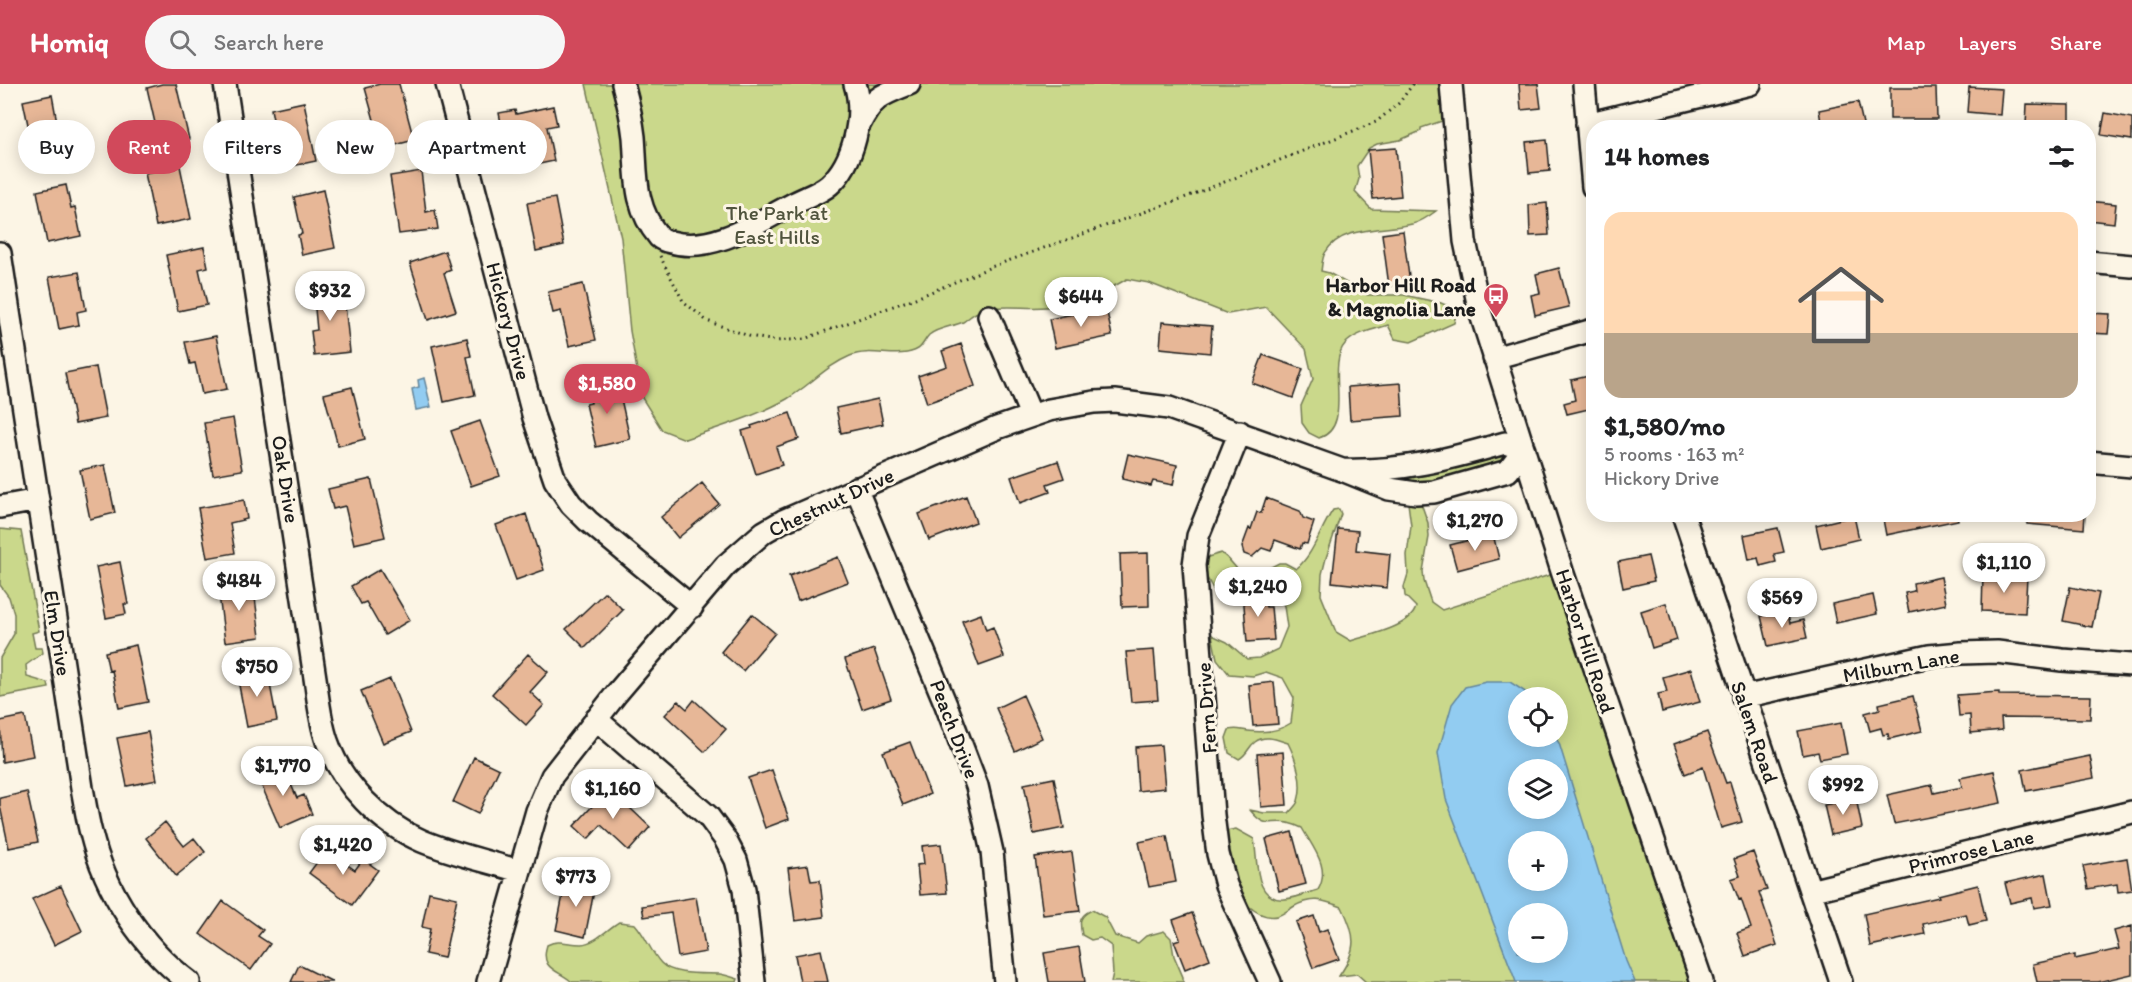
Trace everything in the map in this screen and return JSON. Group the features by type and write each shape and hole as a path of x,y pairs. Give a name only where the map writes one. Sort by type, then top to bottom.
{"street":[{"name":"Oak Drive","path":"225,84 326,739 336,762 356,792 388,822 422,841 519,871"},
{"name":"Hickory Drive","path":"447,84 534,418 555,480 571,504 588,521 692,607"},
{"path":"623,84 634,139 639,198 646,219 661,239 681,245 706,243 742,231 829,185 849,157 858,125 869,105 885,93 909,84"},
{"path":"855,84 858,125"},
{"name":"Harbor Hill Road","path":"1451,84 1467,254 1476,299 1594,666 1702,982"},
{"path":"1584,84 1587,120"},
{"path":"1603,120 1750,84"},
{"name":"Elm Drive","path":"0,253 91,834 113,892 140,935 189,982"},
{"path":"2096,263 2132,266"},
{"path":"989,316 1031,415"},
{"path":"1494,358 1586,332"},
{"name":"Chestnut Drive","path":"488,982 537,811 548,783 564,758 726,566 764,532 802,511 997,428 1031,415 1084,403 1115,401 1169,408 1240,432 1389,489 1416,493 1456,487 1508,471 1524,450 1505,443 1420,465 1391,470 1342,470"},
{"name":"Fern Drive","path":"1240,432 1198,536 1194,565 1218,854 1226,885 1270,982"},
{"path":"2096,463 2132,466"},
{"name":"Peach Drive","path":"856,488 977,786 992,852 1005,982"},
{"path":"0,507 38,500"},
{"name":"Salem Road","path":"1686,522 1743,698 1841,982"},
{"name":"Milburn Lane","path":"1743,698 1929,656 1961,653 1997,652 2132,665"},
{"path":"596,719 708,816 725,839 736,860 744,889 753,982"},
{"name":"Primrose Lane","path":"1810,891 2132,812"}],"path":[{"path":"656,247 663,266 683,301 707,321 749,336 775,341 804,339 926,294 991,267 1189,196 1376,122 1400,103 1413,84"}],"green space":[{"name":"The Park at East Hills","path":"586,84 1451,84 1454,117 1421,128 1421,131 1400,140 1377,144 1369,148 1357,166 1359,179 1355,192 1371,209 1436,211 1415,223 1352,233 1341,238 1325,253 1321,271 1329,273 1367,295 1404,295 1441,303 1457,310 1454,323 1411,342 1395,339 1388,325 1349,340 1340,354 1338,409 1335,422 1330,432 1319,438 1309,433 1302,423 1301,406 1313,379 1306,349 1266,307 1228,314 1149,283 1127,279 1109,289 1066,304 986,309 963,322 933,332 920,348 911,352 867,353 850,356 833,365 787,399 737,421 685,439 662,430 642,398 630,331 621,238"},
{"path":"1524,450 1508,471 1416,493 1367,471"},
{"path":"1415,500 1421,503 1428,523 1429,537 1423,571 1424,581 1431,602 1442,610 1562,571 1701,982 1366,982 1357,974 1339,976 1349,958 1353,942 1350,926 1342,907 1311,900 1279,915 1262,915 1243,901 1234,888 1227,871 1224,842 1226,831 1236,829 1254,839 1259,878 1267,894 1285,899 1318,890 1323,874 1319,858 1302,828 1282,822 1265,822 1250,810 1264,813 1289,813 1297,802 1300,794 1300,779 1288,743 1263,738 1253,744 1239,759 1229,753 1226,738 1229,730 1254,732 1276,730 1291,723 1294,698 1283,678 1266,672 1253,676 1229,674 1217,659 1212,635 1227,642 1247,659 1259,658 1278,649 1287,627 1284,606 1273,583 1261,578 1221,592 1213,589 1206,576 1204,563 1208,557 1221,553 1244,575 1257,574 1279,563 1285,563 1296,569 1312,549 1333,510 1339,509 1341,514 1322,574 1321,595 1336,632 1351,641 1398,625 1413,614 1416,607 1405,596 1404,587 1408,574 1407,555 1411,526 1408,503"},
{"path":"0,529 21,531 39,631 32,633 35,648 42,648 43,653 26,665 27,677 48,683 49,688 0,697 0,658 14,634 14,614 9,597 0,585"},
{"path":"1092,910 1105,917 1115,936 1138,943 1146,936 1164,931 1171,938 1174,956 1183,982 1111,982 1113,973 1111,946 1100,938 1091,940 1082,935 1081,920"},
{"path":"619,922 635,924 657,958 666,967 697,974 722,974 738,979 737,982 572,982 548,965 545,953 547,945 560,942 586,943"}],"water":[{"path":"424,378 431,407 416,410 412,389 419,387 418,380"},
{"path":"1486,682 1510,682 1518,687 1508,687 1508,747 1560,747 1564,759 1508,759 1508,819 1568,819 1568,772 1626,961 1635,982 1516,982 1509,963 1568,963 1568,903 1508,903 1508,961 1446,799 1438,753 1452,704 1465,687"}],"building":[{"path":"162,84 176,84 185,120 154,120 147,88"},
{"path":"380,84 399,84 409,120 407,142 395,145 395,120 374,120 365,88"},
{"path":"1519,84 1538,84 1541,108 1521,110"},
{"path":"1969,87 2002,89 2000,115 1967,112"},
{"path":"1890,88 1936,88 1937,119 1890,119"},
{"path":"52,95 57,120 27,120 23,101"},
{"path":"304,102 315,161 303,164 303,120 273,120 271,109"},
{"path":"1858,102 1862,120 1821,120 1819,110"},
{"path":"2027,104 2070,105 2070,120 2026,120"},
{"path":"553,106 557,125 547,127 547,120 500,120 499,113 515,110 516,114"},
{"path":"2105,113 2132,118 2132,140 2101,135"},
{"path":"547,127 554,161 547,162"},
{"path":"1547,140 1550,171 1529,173 1526,142"},
{"path":"1396,148 1401,196 1373,199 1368,150"},
{"path":"145,174 182,174 191,219 156,226"},
{"path":"421,174 426,212 435,210 438,229 399,234 390,176"},
{"path":"66,185 71,208 75,207 81,236 47,243 37,191"},
{"path":"323,190 335,248 302,255 298,235 302,234 294,197"},
{"path":"555,198 564,245 536,251 527,203"},
{"path":"2096,202 2116,204 2114,223 2096,221"},
{"path":"1547,203 1549,235 1530,236 1529,205"},
{"path":"1403,231 1410,284 1389,286 1382,234"},
{"path":"204,247 208,267 199,269 207,305 178,311 166,255"},
{"path":"445,251 451,270 444,273 456,311 428,320 410,263"},
{"path":"1559,268 1569,307 1535,315 1531,295 1540,293 1536,274"},
{"path":"79,272 86,310 77,312 79,325 59,329 49,277"},
{"path":"583,284 596,340 569,346 561,311 553,313 548,292"},
{"path":"343,285 350,352 314,356 311,331 317,330 313,288"},
{"path":"1106,307 1112,336 1055,348 1049,319"},
{"path":"2096,313 2110,314 2108,334 2096,333"},
{"path":"1162,322 1212,326 1210,353 1160,348"},
{"path":"216,336 227,389 202,394 195,363 190,364 185,342"},
{"path":"467,338 471,356 467,357 475,395 444,402 432,346"},
{"path":"961,344 975,386 927,403 918,376 947,366 942,351"},
{"path":"1263,355 1303,369 1293,398 1252,383"},
{"path":"96,367 106,418 75,424 65,373"},
{"path":"1586,377 1586,410 1567,414 1564,403 1575,400 1571,380"},
{"path":"617,381 630,439 596,447 586,404 591,403 588,388"},
{"path":"1401,383 1403,416 1350,420 1348,387"},
{"path":"352,387 365,439 338,446 324,394"},
{"path":"878,399 883,424 841,433 836,408"},
{"path":"790,413 799,439 776,447 782,465 756,474 742,431"},
{"path":"233,418 242,470 213,475 204,423"},
{"path":"480,421 500,476 471,486 451,431"},
{"path":"1128,454 1177,465 1173,485 1153,481 1151,486 1122,479"},
{"path":"1058,461 1064,478 1047,484 1050,492 1020,503 1011,477"},
{"path":"105,465 115,513 90,519 80,470"},
{"path":"371,479 385,537 354,544 345,506 333,509 328,489"},
{"path":"702,483 719,504 678,538 661,517"},
{"path":"966,496 976,522 929,540 919,514"},
{"path":"1266,498 1300,511 1303,518 1314,522 1307,544 1302,543 1300,549 1275,540 1271,551 1262,548 1252,557 1244,554 1242,547 1249,528 1251,529 1257,512 1261,513"},
{"path":"244,500 247,519 230,523 235,553 207,558 198,508"},
{"path":"526,514 544,570 516,580 496,525"},
{"path":"1829,522 1855,522 1859,539 1821,548 1816,525"},
{"path":"1884,522 1948,522 1886,535"},
{"path":"2027,522 2084,522 2084,529 2027,524"},
{"path":"1778,528 1784,552 1774,554 1776,562 1760,566 1758,558 1749,560 1744,535"},
{"path":"1338,529 1358,531 1356,550 1390,554 1387,588 1332,582"},
{"path":"1493,534 1499,559 1457,570 1450,545"},
{"path":"1148,553 1149,606 1122,607 1120,554"},
{"path":"1648,556 1654,581 1623,588 1618,562"},
{"path":"838,557 848,582 798,601 789,576"},
{"path":"120,562 128,604 124,604 126,614 106,618 96,567"},
{"path":"380,569 410,620 385,635 366,602 361,604 351,586"},
{"path":"1983,575 2027,577 2025,613 1982,611"},
{"path":"1941,577 1946,604 1909,612 1905,593 1914,591 1913,583"},
{"path":"253,582 260,637 225,642 218,587"},
{"path":"2070,587 2099,593 2092,627 2063,621"},
{"path":"1264,591 1266,607 1271,607 1274,640 1247,642 1243,593"},
{"path":"605,592 623,610 585,648 566,629"},
{"path":"1873,595 1877,614 1836,623 1832,604"},
{"path":"1666,603 1677,640 1652,648 1641,611"},
{"path":"1787,611 1790,623 1803,620 1807,638 1768,646 1761,616"},
{"path":"752,614 775,633 743,671 721,652"},
{"path":"981,614 986,630 993,627 1004,657 979,666 962,621"},
{"path":"136,645 148,702 119,708 112,670 109,671 105,652"},
{"path":"874,649 891,699 862,709 845,659"},
{"path":"1154,650 1158,700 1131,702 1126,652"},
{"path":"528,654 548,672 530,692 544,705 526,725 492,694"},
{"path":"267,669 277,721 247,727 237,675"},
{"path":"1691,669 1700,702 1662,712 1658,694 1667,692 1663,677"},
{"path":"390,679 411,732 383,743 361,691"},
{"path":"1274,682 1278,724 1253,726 1249,685"},
{"path":"1999,692 1999,695 2091,696 2090,719 2001,718 2002,730 1971,733 1970,715 1959,716 1957,695"},
{"path":"1023,695 1042,738 1015,751 996,708"},
{"path":"1913,696 1922,731 1889,739 1888,734 1883,735 1881,728 1870,731 1865,713 1880,709 1879,704"},
{"path":"694,700 726,729 705,752 665,715 678,701 687,709"},
{"path":"25,716 33,756 2,762 0,721"},
{"path":"1841,723 1847,754 1820,759 1818,752 1803,755 1798,731"},
{"path":"148,732 157,780 127,786 117,738"},
{"path":"1707,732 1726,783 1730,782 1742,822 1721,828 1703,767 1685,774 1674,744"},
{"path":"910,742 930,794 903,805 883,752"},
{"path":"1161,745 1165,788 1138,791 1135,747"},
{"path":"1283,752 1287,805 1261,807 1257,754"},
{"path":"2090,756 2094,778 2026,791 2022,770"},
{"path":"474,757 499,769 478,814 453,802"},
{"path":"282,764 297,798 304,795 312,814 280,828 257,775"},
{"path":"772,770 789,819 765,828 748,778"},
{"path":"1994,771 2001,803 1894,824 1887,795 1932,785 1934,793 1962,787 1960,778"},
{"path":"1054,778 1064,828 1034,834 1024,784"},
{"path":"609,788 650,827 629,851 601,825 588,839 574,826"},
{"path":"27,792 38,842 9,848 0,798"},
{"path":"1856,798 1862,828 1831,835 1824,805"},
{"path":"165,822 184,846 194,838 205,852 176,876 146,838"},
{"path":"1292,832 1306,884 1279,891 1266,839"},
{"path":"1167,836 1176,882 1149,887 1139,842"},
{"path":"941,844 947,893 920,895 917,865 924,864 922,846"},
{"path":"326,850 355,870 363,859 378,870 352,905 309,873"},
{"path":"1072,852 1080,911 1043,915 1035,857"},
{"path":"1753,852 1767,890 1759,892 1777,945 1745,956 1737,933 1751,928 1731,879 1740,876 1734,859"},
{"path":"2127,858 2132,890 2118,892 2117,884 2088,889 2083,866"},
{"path":"808,865 811,881 820,880 824,917 795,921 788,868"},
{"path":"2046,874 2052,905 2034,908 2032,898 2010,903 2005,883"},
{"path":"566,880 595,886 585,937 556,930"},
{"path":"1978,885 1986,921 1969,925 1966,914 1923,924 1925,934 1870,946 1864,914 1939,897 1938,895"},
{"path":"61,886 82,931 54,945 32,899"},
{"path":"429,892 457,898 444,958 425,954 430,929 422,927"},
{"path":"696,897 706,952 678,957 671,913 644,917 642,906"},
{"path":"223,901 263,930 258,936 270,944 251,970 200,934"},
{"path":"1192,913 1210,959 1185,969 1174,941 1180,939 1173,920"},
{"path":"1314,916 1319,932 1327,929 1339,959 1313,968 1296,922"},
{"path":"2132,926 2132,974 2098,982 2037,982 2033,964 2075,955 2075,959 2119,949 2114,931"},
{"path":"1079,947 1085,982 1049,982 1044,953"},
{"path":"821,950 828,982 800,982 795,955"},
{"path":"299,965 333,982 291,982"}],"place":[{"name":"Harbor Hill Road & Magnolia Lane","path":"1496,319"}]}
